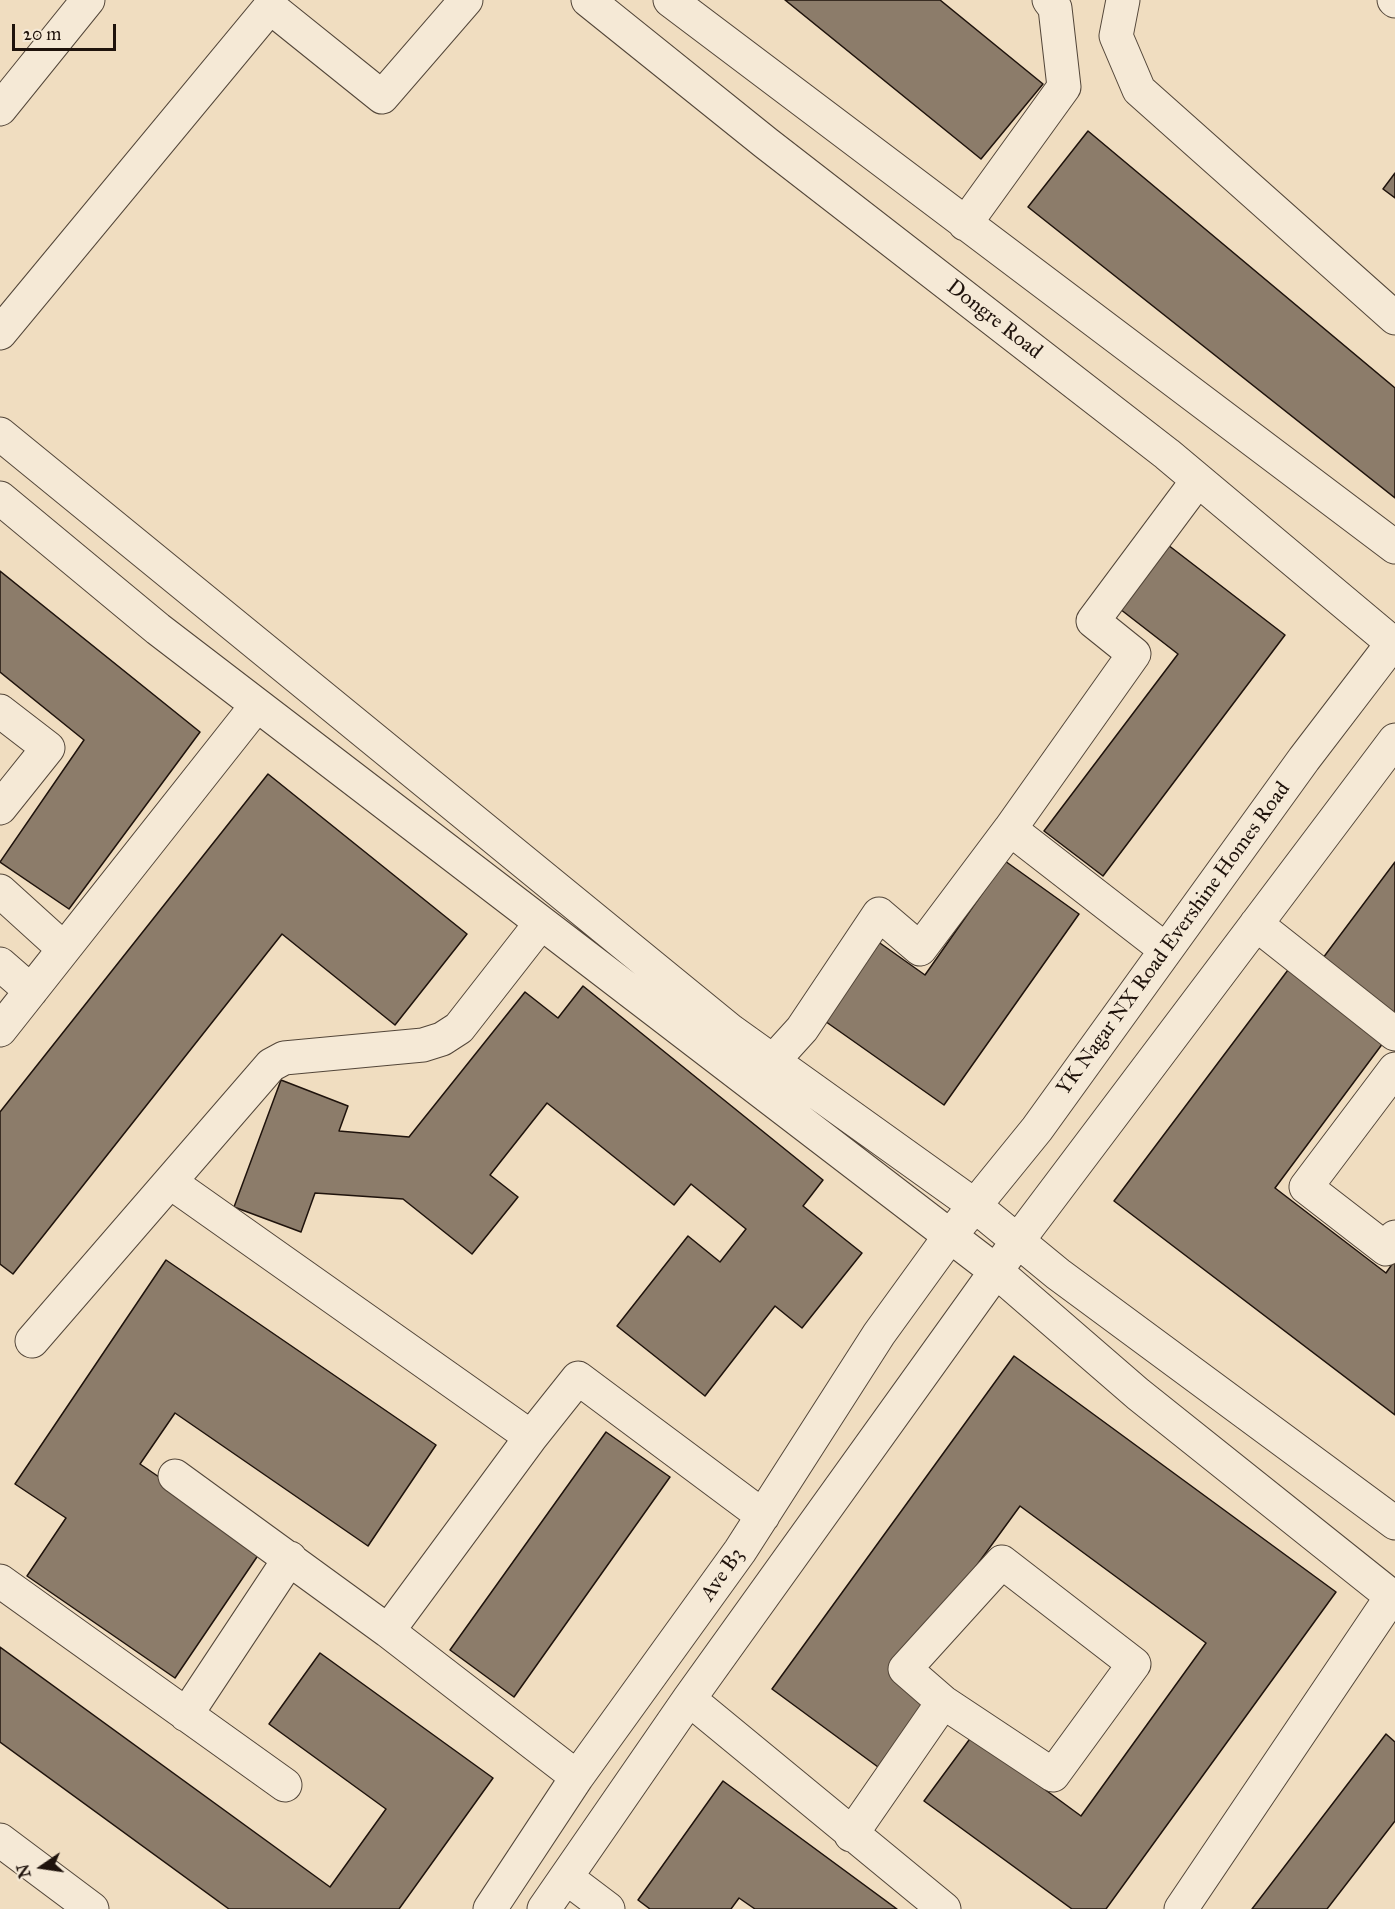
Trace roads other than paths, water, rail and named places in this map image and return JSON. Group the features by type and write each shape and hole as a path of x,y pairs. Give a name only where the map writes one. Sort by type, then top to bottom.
{"street":[{"path":"0,109 88,0"},
{"path":"0,333 270,7 382,97 466,0"},
{"name":"Dongre Road","path":"588,0 766,143 1198,480 1394,643"},
{"path":"670,0 1395,547"},
{"path":"965,224 1064,87 1055,8 1049,0"},
{"path":"1123,0 1116,36 1139,90 1395,318"},
{"path":"0,434 731,1030 974,1205 1019,1239 1058,1274 1393,1519"},
{"path":"773,1061 802,1029 879,914 920,949 1010,829 1134,654 1094,621 1198,480"},
{"path":"0,498 158,629 997,1272 1138,1394 1393,1597 1181,1909"},
{"name":"YK Nagar NX Road Evershine Homes Road","path":"950,1236 1037,1129 1304,759 1394,643"},
{"path":"0,1030 257,705"},
{"path":"0,711 48,748 0,808"},
{"path":"544,1909 689,1699 1019,1239 1395,740"},
{"path":"1010,829 1166,950"},
{"path":"0,891 64,949"},
{"path":"32,1341 271,1065 284,1058 423,1044 442,1039 459,1028 541,923"},
{"path":"1256,924 1395,1034"},
{"path":"0,964 31,991"},
{"path":"1395,1069 1306,1187 1386,1249 1395,1237"},
{"path":"170,1182 531,1437"},
{"name":"Ave B3","path":"490,1909 577,1777 763,1516 879,1334 950,1236"},
{"path":"388,1631 531,1437 578,1378 763,1516"},
{"path":"175,1476 388,1631 577,1777"},
{"path":"186,1715 290,1558"},
{"path":"1002,1562 1134,1664 1053,1775 943,1702 905,1669 1002,1562"},
{"path":"0,1581 285,1785"},
{"path":"689,1699 944,1909"},
{"path":"851,1834 943,1702"},
{"path":"0,1840 92,1909"},
{"path":"567,1878 608,1909"}]}
